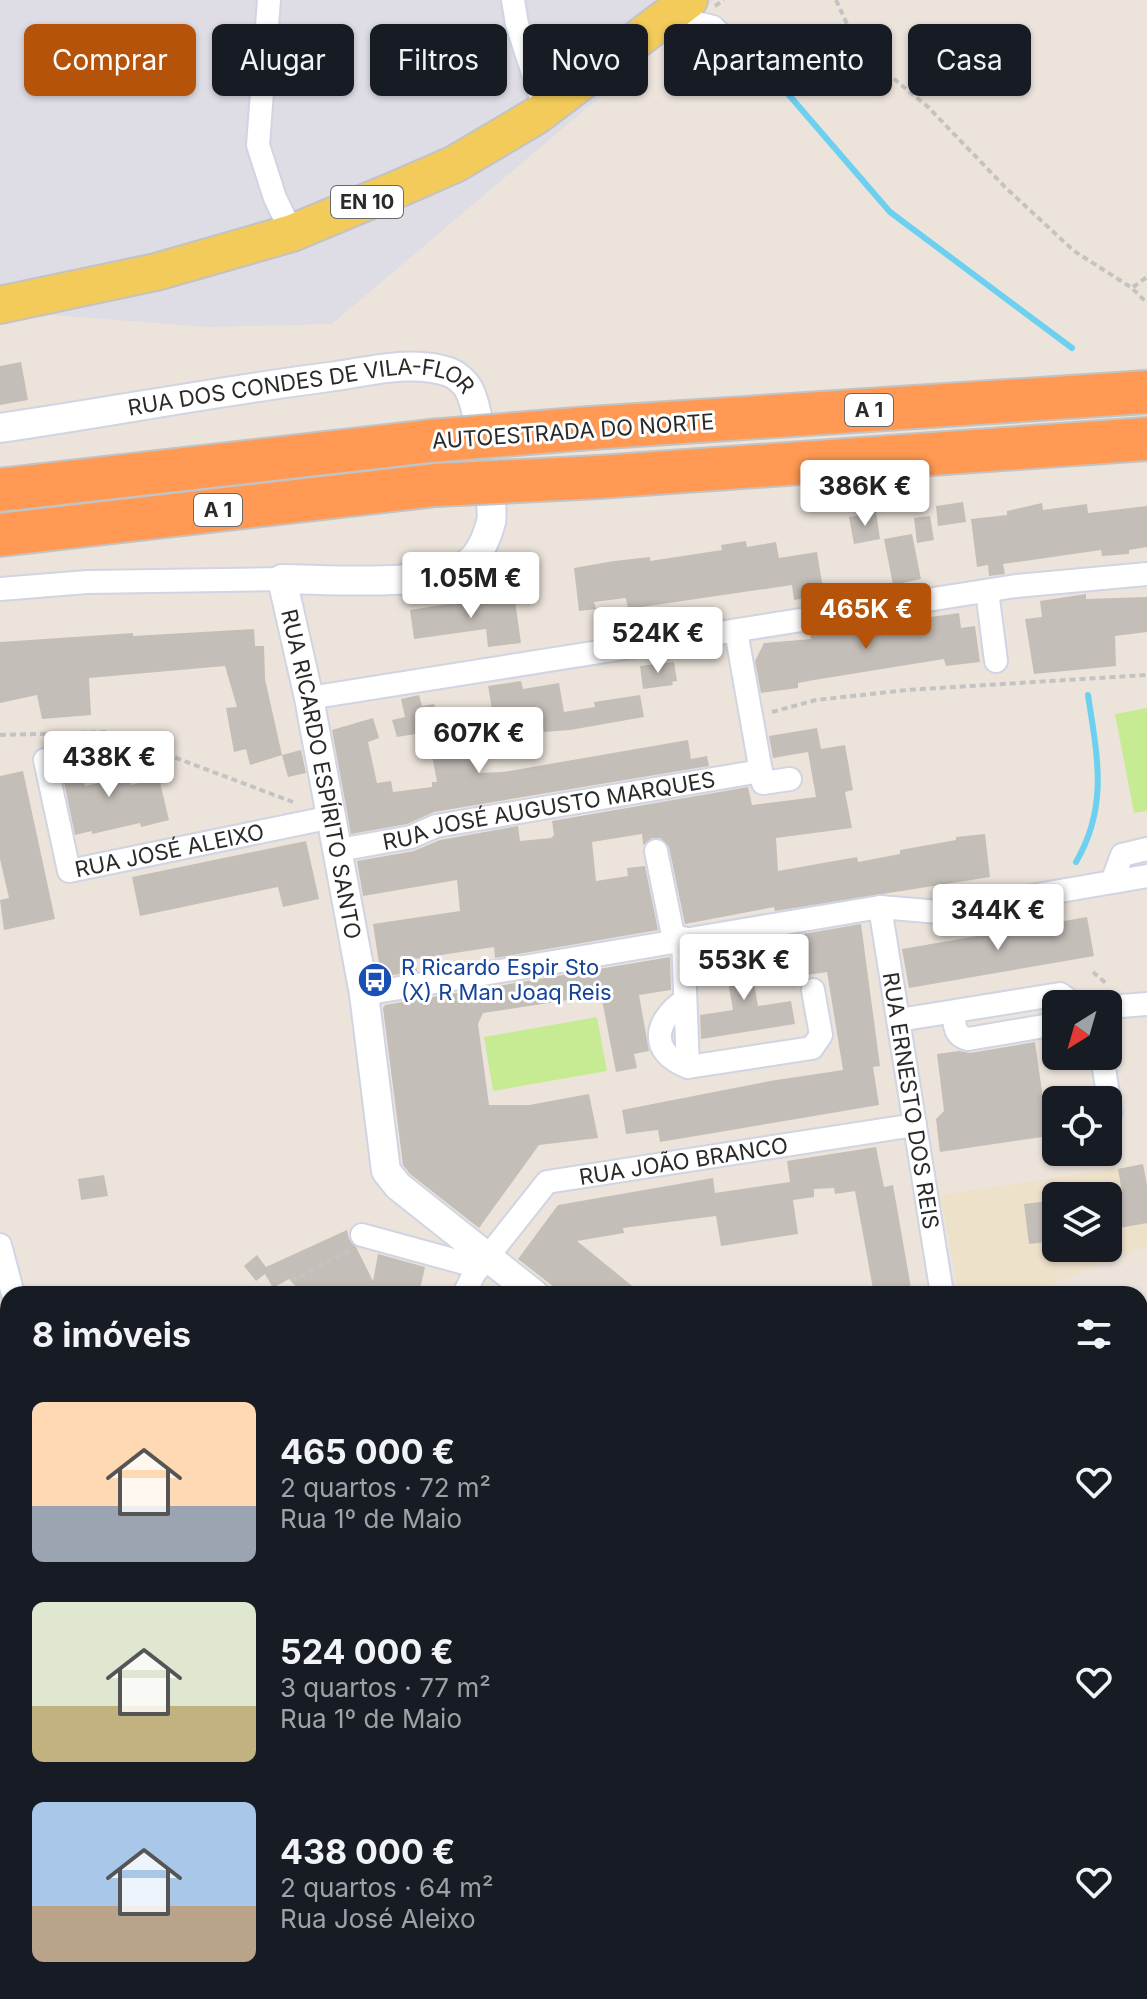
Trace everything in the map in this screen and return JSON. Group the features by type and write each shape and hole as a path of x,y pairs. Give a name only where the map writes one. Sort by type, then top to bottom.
{"highway":[{"name":"AUTOESTRADA DO NORTE","path":"0,490 430,441 1147,392"},
{"name":"AUTOESTRADA DO NORTE","path":"0,535 436,485 599,477 1147,439"}],"main road":[{"name":"EN 10","path":"0,305 156,272 292,233 455,164 545,110 683,5"}],"street":[{"path":"269,0 258,145 275,198 292,233"},
{"path":"513,0 517,24 545,110"},
{"path":"683,5 693,22 701,24"},
{"name":"RUA DOS CONDES DE VILA-FLOR","path":"0,428 139,408 272,384 395,368 425,365 453,373 469,388 477,411 492,520 481,549 467,563 446,573 397,579 282,579"},
{"path":"309,698 987,591 1147,574"},
{"path":"0,589 87,582 282,579"},
{"name":"RUA RICARDO ESPÍRITO SANTO","path":"282,579 339,850 364,994 386,1171 398,1186 483,1262 521,1286"},
{"path":"987,591 996,661"},
{"path":"736,631 763,783 790,779"},
{"name":"RUA JOSÉ ALEIXO","path":"45,760 69,871 332,817"},
{"name":"RUA JOSÉ AUGUSTO MARQUES","path":"339,850 411,837 436,826 761,771"},
{"path":"1112,882 1122,855 1147,849"},
{"path":"656,851 678,939 685,1000 670,1010 660,1030 665,1055 688,1067 812,1048 821,1035 813,990"},
{"path":"364,994 880,907 939,912 1147,876"},
{"name":"RUA ERNESTO DOS REIS","path":"880,907 941,1286"},
{"path":"899,1020 1042,997"},
{"path":"1122,1006 1147,1004"},
{"path":"953,1013 958,1035 968,1039 1042,1026"},
{"name":"RUA JOÃO BRANCO","path":"469,1286 483,1262 547,1182 915,1125"},
{"path":"362,1235 483,1262"},
{"path":"0,1245 11,1286"}],"path":[{"path":"836,0 859,50 928,107 1006,188 1074,251 1132,288 1147,303"},
{"path":"1132,288 1147,277"},
{"path":"751,715 782,711 816,700 907,690 1147,675"},
{"path":"0,735 107,732 332,817"},
{"path":"291,1281 354,1249 362,1235"}],"shaded area":[{"path":"0,0 714,0 686,24 664,24 664,42 648,56 648,24 523,24 523,96 601,96 332,324 208,327 0,311"},
{"path":"1143,1164 1147,1185 1147,1246 1122,1256 1122,1182 1042,1182 1042,1262 1107,1262 1046,1286 957,1286 940,1195"}],"green space":[{"path":"1147,708 1147,811 1134,813 1115,714"},
{"path":"597,1017 607,1071 493,1091 484,1037"}],"building":[{"path":"21,362 28,400 0,405 0,366"},
{"path":"963,502 966,522 938,526 936,506"},
{"path":"1042,503 1043,510 1087,504 1088,513 1147,506 1147,547 1129,550 1129,554 1102,556 1101,550 1003,564 1005,574 989,576 988,565 977,567 971,519 1007,515 1007,511"},
{"path":"876,512 880,539 854,544 849,517"},
{"path":"930,516 934,540 917,543 914,518"},
{"path":"912,534 921,579 893,585 884,539"},
{"path":"746,541 747,547 776,542 779,558 817,552 824,595 794,600 792,585 628,609 626,598 594,602 596,609 579,611 574,568 722,550 721,545"},
{"path":"514,594 521,643 488,647 486,629 414,639 410,610"},
{"path":"1086,594 1086,599 1147,597 1147,632 1115,636 1116,666 1034,674 1025,619 1042,617 1040,601"},
{"path":"959,613 961,628 975,626 980,662 946,666 944,659 814,680 798,683 798,688 761,693 755,661 764,643 811,639 810,634"},
{"path":"254,629 255,646 264,646 265,679 282,755 250,765 246,749 234,752 226,708 237,707 225,666 89,678 91,715 42,719 37,695 0,703 0,642"},
{"path":"674,662 677,681 672,682 673,685 643,689 640,666"},
{"path":"521,681 523,689 559,683 564,712 595,707 594,702 640,695 644,717 570,730 544,732 542,724 496,732 488,686"},
{"path":"419,695 422,706 434,704 440,730 397,737 392,720 405,717 401,699"},
{"path":"373,718 379,738 368,742 377,783 391,781 393,792 432,787 432,782 437,782 428,735 494,722 498,743 475,747 479,773 503,772 688,740 691,759 707,756 709,766 434,812 407,824 351,834 332,730"},
{"path":"817,728 821,749 845,745 853,790 845,792 852,828 776,838 778,871 857,857 858,862 900,854 900,850 956,840 956,837 985,834 990,877 775,911 774,907 685,924 669,847 660,838 652,838 643,845 642,834 592,842 596,881 628,876 627,868 645,866 658,930 495,958 494,947 415,959 417,971 381,977 373,924 460,911 457,880 363,896 357,861 414,851 440,840 518,826 520,841 551,838 554,835 552,821 748,787 752,805 816,797 808,752 773,758 769,736"},
{"path":"78,746 85,786 129,776 131,785 159,778 169,820 141,827 140,823 75,835 59,757 54,750"},
{"path":"301,750 306,773 288,777 282,755"},
{"path":"23,771 55,919 4,930 0,900 9,898 0,859 0,776"},
{"path":"306,841 319,899 283,907 278,887 140,916 132,877"},
{"path":"1087,917 1094,956 909,988 902,949"},
{"path":"861,924 880,1066 873,1067 879,1105 660,1142 658,1130 626,1134 622,1110 843,1070 827,972 787,978 780,938"},
{"path":"747,944 758,1006 791,1001 795,1024 701,1039 700,1015 733,1010 722,948"},
{"path":"670,957 671,990 639,995 649,1051 634,1054 637,1068 616,1072 601,995 483,1013 478,1024 489,1105 529,1105 589,1094 598,1138 539,1145 479,1228 410,1174 403,1165 385,1005"},
{"path":"1035,1042 1042,1092 1042,1137 940,1152 936,1119 944,1111 937,1054 970,1053"},
{"path":"876,1147 884,1187 893,1185 911,1286 873,1286 855,1191 835,1194 834,1188 814,1189 814,1197 793,1200 798,1234 721,1246 716,1216 623,1228 624,1233 577,1241 632,1286 553,1286 518,1259 558,1205 713,1178 715,1193 790,1182 787,1161"},
{"path":"1143,1164 1147,1185 1147,1223 1122,1227 1122,1182 1118,1169"},
{"path":"104,1175 108,1196 81,1200 78,1179"},
{"path":"1042,1202 1042,1243 1029,1244 1024,1204"},
{"path":"347,1230 373,1281 378,1254 425,1267 421,1286 296,1286 289,1279 272,1286 265,1274 256,1281 244,1266 257,1255 266,1267"}],"waterway":[{"path":"790,96 890,212 1072,348"},
{"path":"1076,862 1093,821 1097,800 1097,759 1088,695"}],"place":[{"name":"R Ricardo Espir Sto (X) R Man Joaq Reis","path":"375,980"}]}
